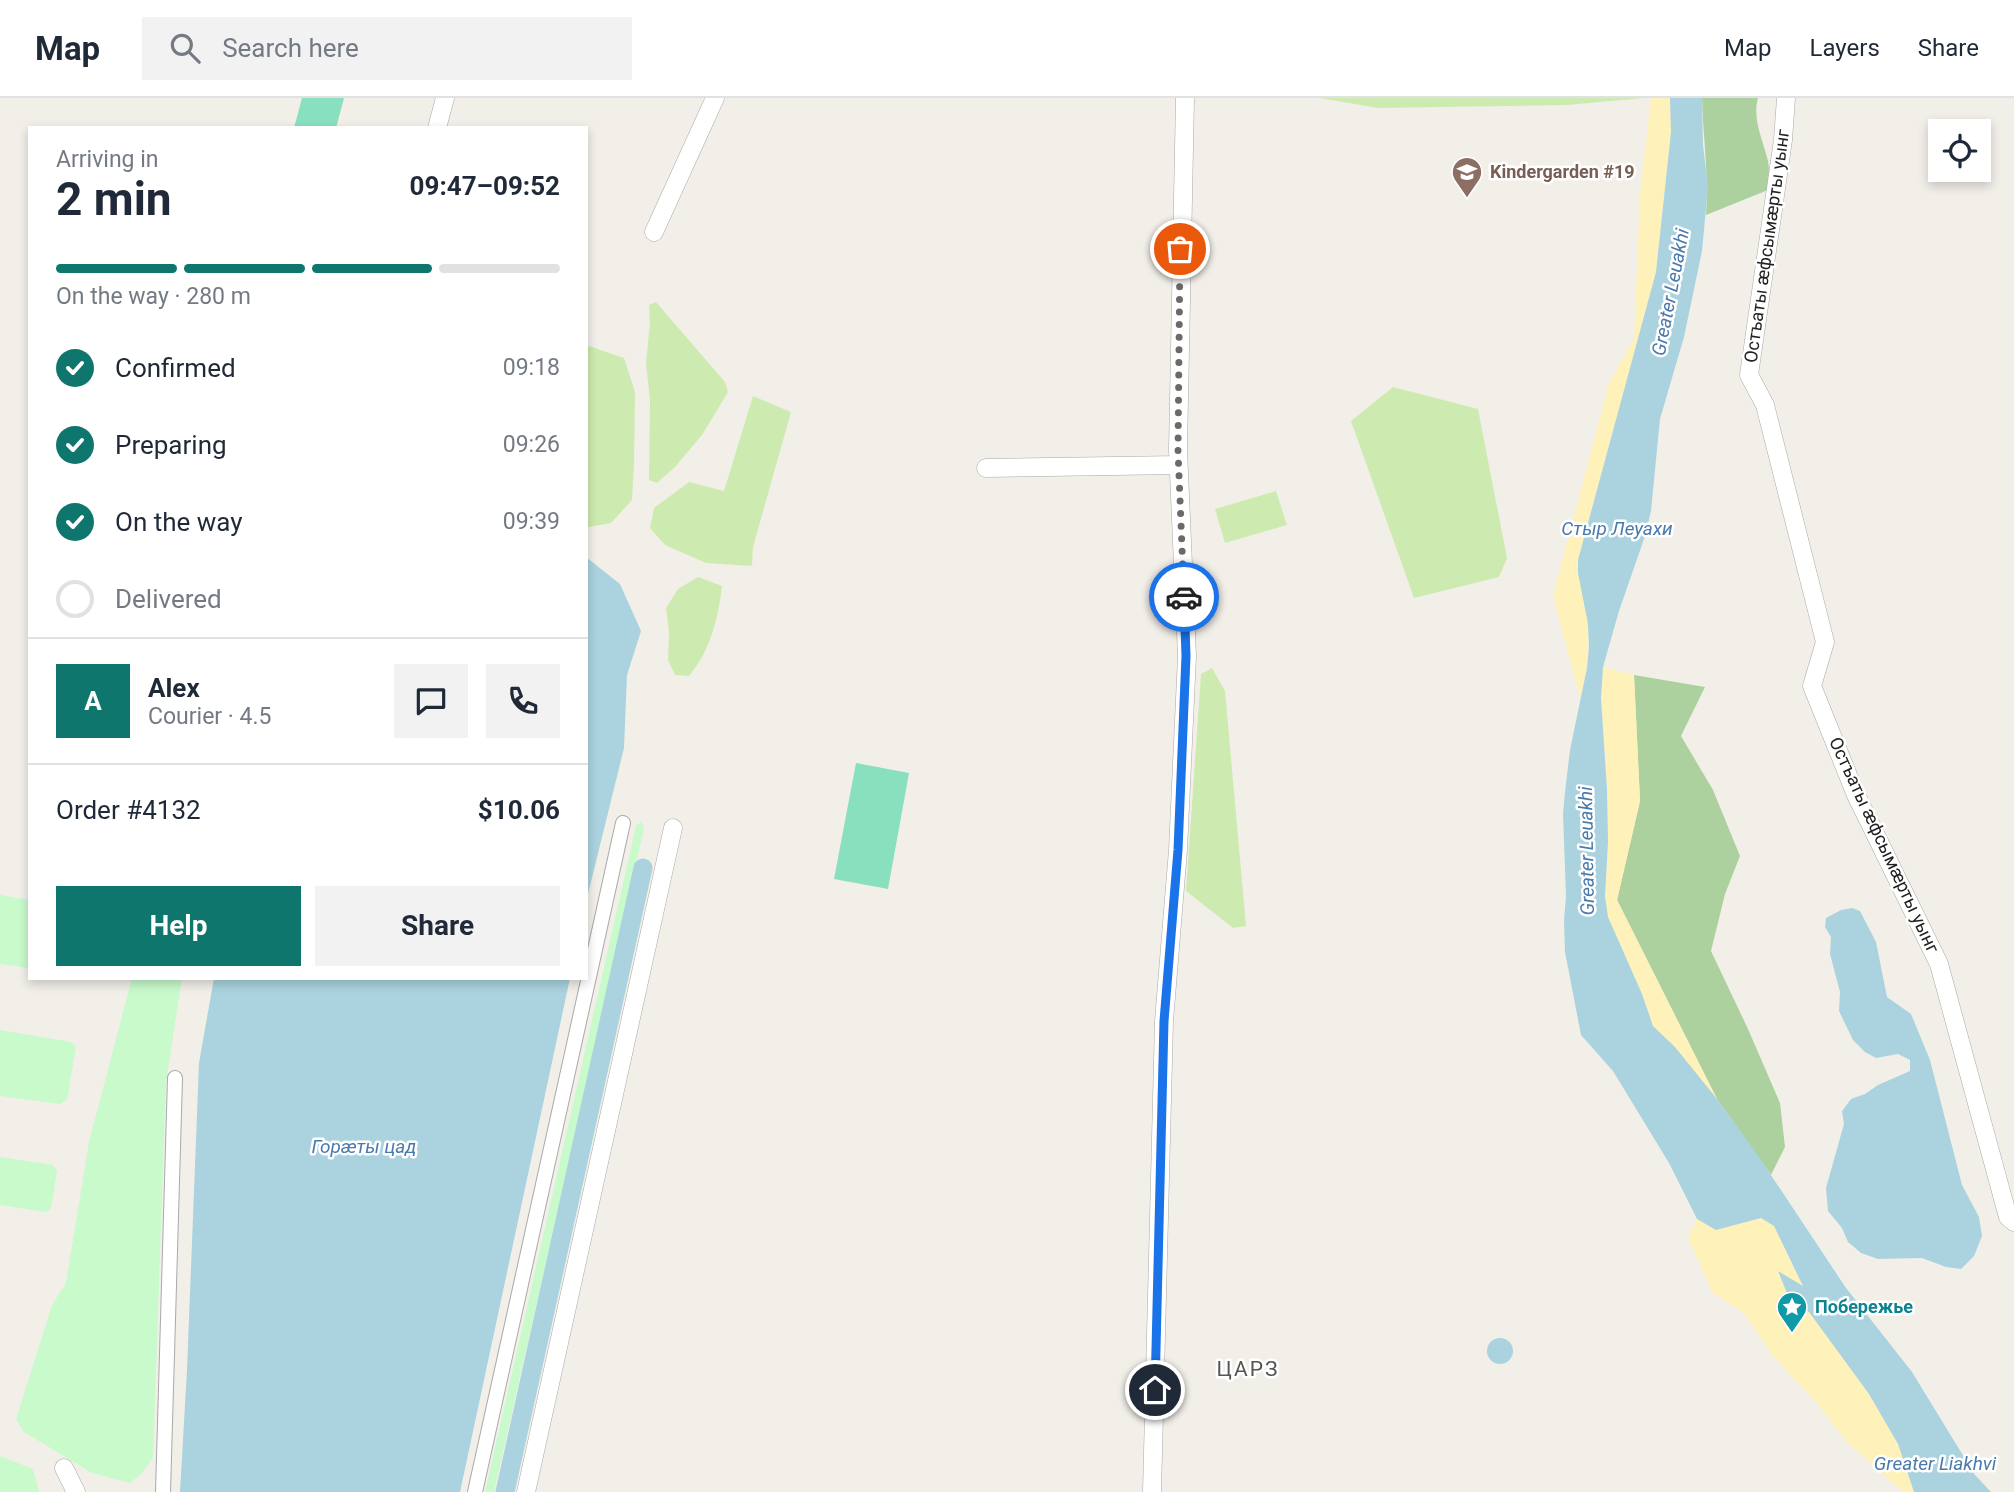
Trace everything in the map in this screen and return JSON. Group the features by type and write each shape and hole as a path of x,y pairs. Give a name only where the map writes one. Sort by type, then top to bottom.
{"street":[{"path":"438,126 446,98"},
{"path":"654,232 715,98"},
{"path":"1152,1492 1164,1021 1178,850 1186,656 1178,465 1180,249 1185,98"},
{"name":"Остъаты æфсымæрты уынг","path":"1786,98 1783,139 1749,375 1765,405 1825,642 1812,686 1856,795 1939,964 2008,1217 2014,1222"},
{"path":"986,468 1178,465"},
{"path":"475,1492 623,823"},
{"path":"526,1492 673,828"},
{"path":"163,1492 175,1078"},
{"path":"64,1468 76,1492"}],"green space":[{"path":"302,98 344,98 337,126 295,126"},
{"path":"1320,98 1644,98 1567,105 1378,108"},
{"path":"1702,98 1758,98 1757,122 1769,168 1768,190 1706,215 1707,200"},
{"path":"656,302 725,382 728,392 702,435 675,467 657,483 649,480 650,400 646,363 649,305"},
{"path":"588,346 624,358 635,392 632,500 611,523 589,527"},
{"path":"1393,387 1478,409 1507,558 1499,577 1414,598 1351,421"},
{"path":"753,396 791,412 753,547 752,566 706,563 665,545 650,528 654,508 689,482 724,491"},
{"path":"1276,491 1287,525 1225,543 1215,509"},
{"path":"698,577 722,586 716,622 697,666 689,676 675,675 668,660 666,608 678,589"},
{"path":"1212,668 1225,691 1246,926 1233,928 1186,891 1201,674"},
{"path":"1634,675 1705,687 1681,736 1713,790 1740,856 1725,894 1711,951 1780,1103 1785,1147 1771,1175 1717,1099 1617,900 1640,801"},
{"path":"856,763 909,773 888,889 834,879"},
{"path":"641,822 644,828 494,1492 485,1492 636,826"},
{"path":"0,895 28,900 28,968 0,964"},
{"path":"131,980 182,980 166,1082 153,1457 143,1472 130,1483 92,1473 24,1432 16,1419 52,1305 66,1283 89,1142"},
{"path":"0,1030 71,1042 76,1047 67,1100 60,1104 0,1096"},
{"path":"0,1157 53,1165 57,1171 51,1208 46,1212 0,1205"},
{"path":"0,1456 33,1469 39,1492 0,1492"}],"sand":[{"path":"1651,98 1670,98 1671,132 1656,272 1578,560 1588,635 1587,662 1580,698 1553,596 1609,383 1634,339 1640,194"},
{"path":"1603,667 1634,675 1640,801 1617,900 1717,1099 1675,1047 1653,1026 1608,917 1605,896 1607,790 1601,698"},
{"name":"Побережье","path":"1761,1218 1774,1226 1803,1288 1779,1272 1789,1298 1809,1312 1869,1394 1898,1444 1914,1492 1903,1492 1847,1442 1816,1402 1772,1355 1744,1313 1712,1292 1688,1238 1697,1219 1716,1229"}],"water":[{"path":"1670,98 1702,98 1703,145 1708,187 1702,251 1684,337 1660,419 1651,511 1603,667 1601,698 1607,790 1605,896 1608,917 1653,1026 1675,1047 1757,1154 1846,1288 1912,1372 1975,1475 1991,1492 1914,1492 1898,1444 1869,1394 1809,1312 1789,1298 1778,1271 1803,1286 1774,1226 1761,1218 1716,1230 1697,1219 1669,1163 1613,1071 1581,1035 1565,952 1563,814 1570,750 1589,647 1578,560 1656,272 1671,132"},
{"path":"588,559 620,584 641,631 627,675 624,748 588,894"},
{"path":"1852,908 1860,911 1876,942 1887,997 1911,1014 1930,1060 1962,1185 1979,1217 1982,1236 1974,1256 1961,1269 1946,1267 1922,1258 1878,1259 1861,1253 1848,1242 1842,1228 1828,1211 1826,1188 1844,1124 1842,1111 1851,1099 1910,1071 1910,1060 1898,1054 1876,1058 1865,1052 1853,1040 1839,1011 1840,992 1830,954 1831,937 1825,927 1826,918"},
{"name":"Горӕты цад","path":"214,980 570,980 460,1492 180,1492 199,1063"},
{"path":"1500,1338 1509,1342 1513,1351 1509,1360 1500,1364 1491,1360 1487,1351 1491,1342"}],"waterway":[{"path":"505,1492 643,868"}],"way so far":[{"path":"1180,249 1178,450 1184,597"}],"place":[{"name":"Kindergarden #19","path":"1467,199"},
{"name":"Побережье","path":"1792,1334"}],"district":[{"name":"ЦАРЗ","path":"1248,1369"}],"route":[{"path":"1155,1390 1164,1021 1178,850 1186,656 1184,597"}],"water label":[{"name":"Greater Leuakhi","path":"1670,292"},
{"name":"Стыр Леуахи","path":"1617,528"},
{"name":"Greater Leuakhi","path":"1586,851"},
{"name":"Greater Liakhvi","path":"1935,1463"}]}
